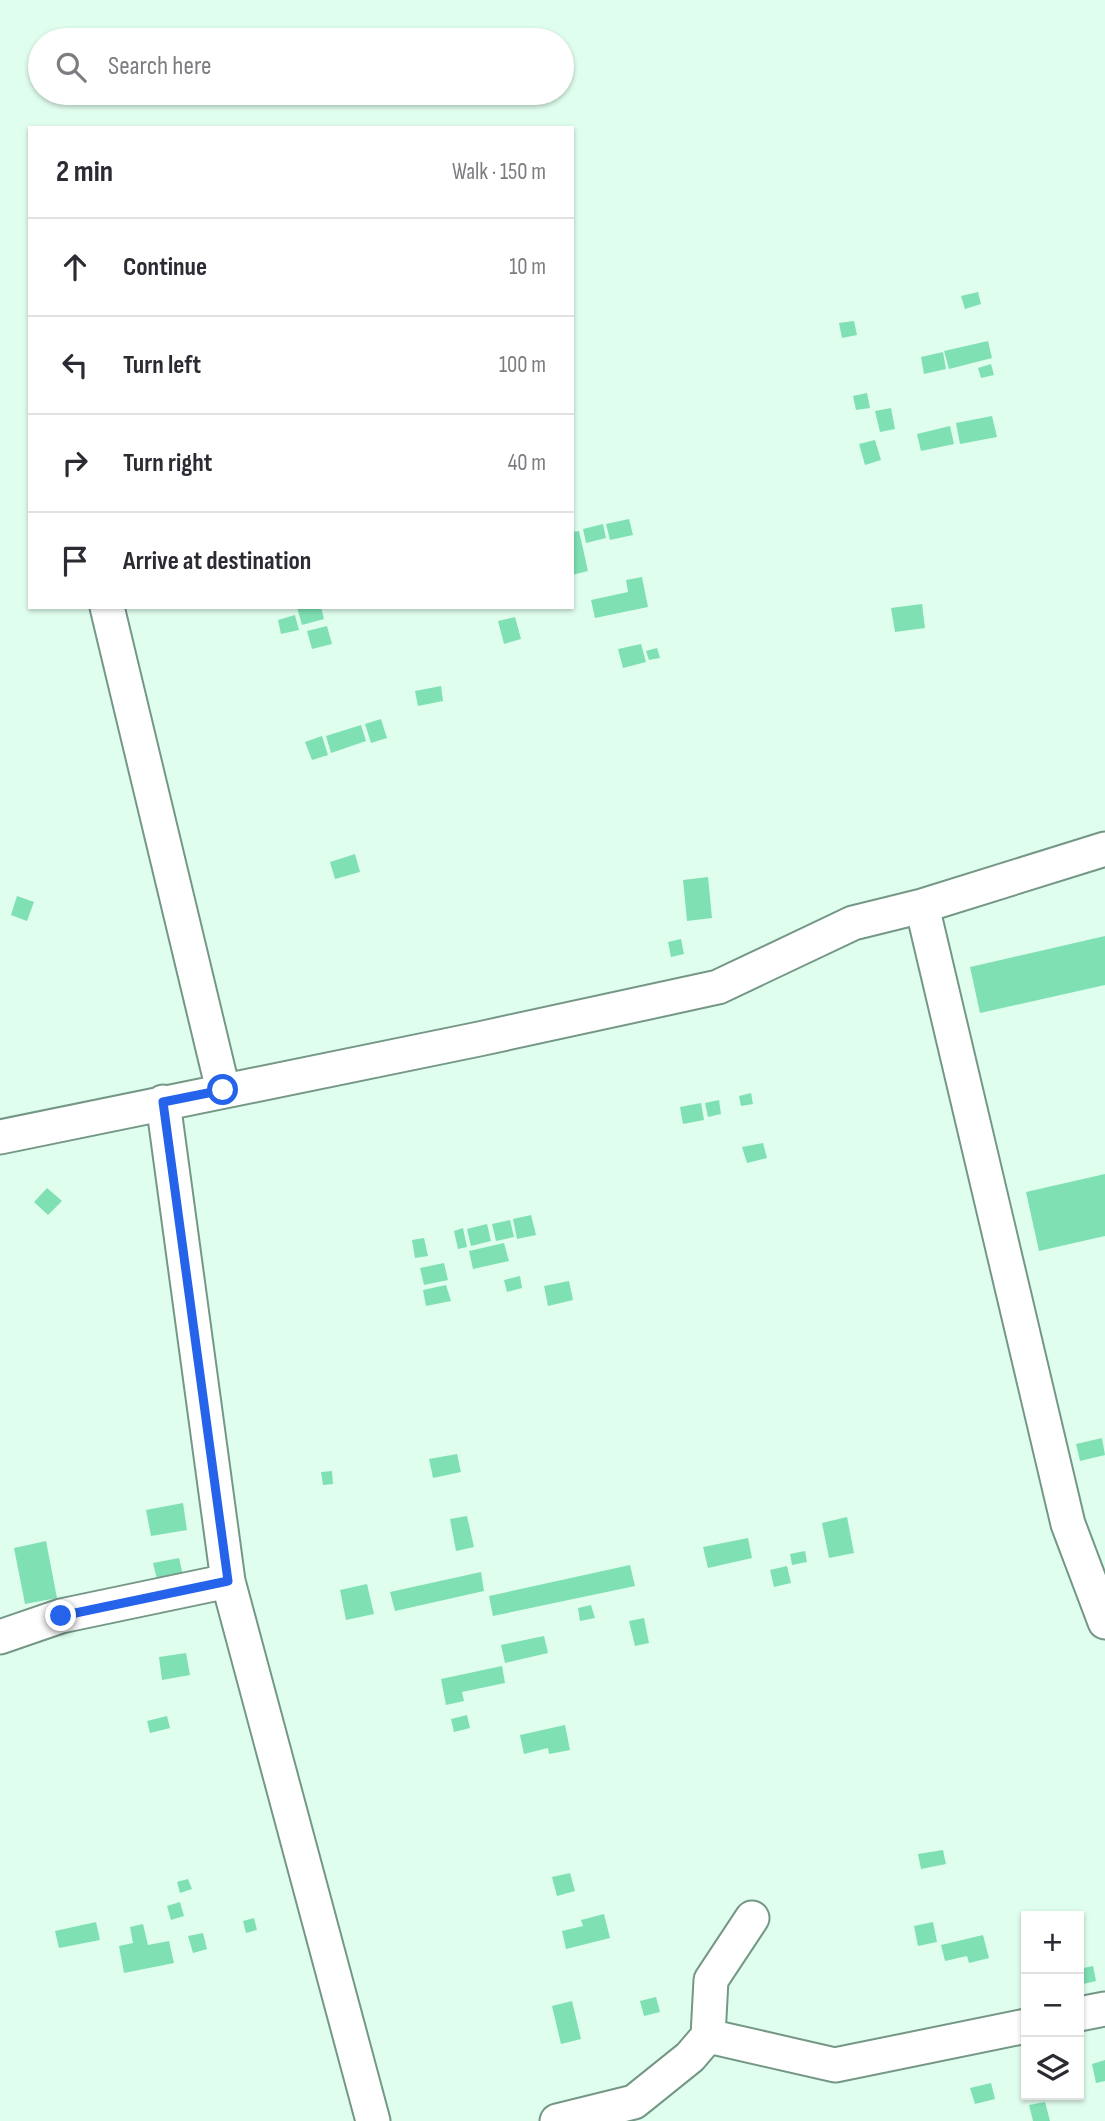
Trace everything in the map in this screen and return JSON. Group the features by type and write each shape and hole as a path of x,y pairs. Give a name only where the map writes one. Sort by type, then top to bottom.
{"street":[{"path":"107,609 223,1090"},
{"path":"0,1137 718,987 853,923 922,906 1105,849"},
{"path":"922,906 1068,1524 1105,1622"},
{"path":"163,1102 228,1581 373,2121"},
{"path":"0,1637 61,1616 228,1581"},
{"path":"557,2121 634,2102 690,2057 708,2036 711,1980 752,1919"},
{"path":"1084,2013 1105,2009"},
{"path":"708,2036 835,2065 1021,2027"}],"building":[{"path":"978,292 981,304 965,309 961,296"},
{"path":"854,321 857,335 842,338 839,323"},
{"path":"988,341 992,358 949,369 944,351"},
{"path":"943,352 946,369 924,374 921,357"},
{"path":"991,364 994,375 981,378 978,368"},
{"path":"867,393 870,408 856,410 853,396"},
{"path":"891,408 895,429 880,432 875,411"},
{"path":"992,416 997,437 960,444 956,423"},
{"path":"950,426 954,444 921,451 917,434"},
{"path":"875,440 881,460 865,465 859,444"},
{"path":"629,519 633,535 610,540 606,524"},
{"path":"603,524 606,538 586,543 583,529"},
{"path":"579,531 588,571 574,574 574,532"},
{"path":"642,577 648,607 595,618 591,600 628,592 626,580"},
{"path":"922,604 925,628 895,632 891,608"},
{"path":"298,609 322,609 324,619 302,625"},
{"path":"295,615 299,630 281,634 278,620"},
{"path":"515,617 521,639 504,644 498,621"},
{"path":"327,626 332,644 312,649 307,631"},
{"path":"641,644 646,662 623,668 618,649"},
{"path":"657,648 660,658 649,660 646,651"},
{"path":"441,686 443,701 418,706 415,691"},
{"path":"381,719 387,738 371,743 365,724"},
{"path":"361,725 366,741 331,753 326,736"},
{"path":"322,736 328,755 312,760 305,742"},
{"path":"355,854 360,872 335,879 330,862"},
{"path":"708,877 712,918 687,921 683,880"},
{"path":"17,896 34,902 27,921 11,915"},
{"path":"1105,936 1105,985 980,1013 970,967"},
{"path":"681,939 684,954 671,957 668,942"},
{"path":"751,1093 753,1104 741,1106 739,1096"},
{"path":"719,1100 721,1114 708,1117 705,1103"},
{"path":"701,1103 704,1120 683,1124 680,1107"},
{"path":"763,1143 767,1158 747,1163 742,1147"},
{"path":"1105,1174 1105,1236 1039,1251 1026,1192"},
{"path":"47,1188 62,1201 48,1215 34,1202"},
{"path":"531,1215 536,1235 517,1239 513,1219"},
{"path":"510,1220 514,1237 496,1241 492,1224"},
{"path":"487,1224 491,1241 471,1246 467,1229"},
{"path":"463,1228 467,1247 458,1249 454,1231"},
{"path":"424,1238 428,1256 415,1258 412,1240"},
{"path":"504,1243 509,1261 473,1269 469,1251"},
{"path":"444,1263 448,1280 424,1285 420,1268"},
{"path":"520,1276 522,1288 507,1292 504,1280"},
{"path":"569,1281 573,1300 548,1306 544,1286"},
{"path":"446,1285 451,1301 426,1306 423,1290"},
{"path":"1102,1438 1105,1455 1080,1461 1076,1444"},
{"path":"457,1454 461,1472 433,1478 429,1459"},
{"path":"332,1471 333,1484 323,1485 321,1472"},
{"path":"183,1503 187,1530 151,1536 146,1510"},
{"path":"467,1516 474,1547 456,1551 450,1519"},
{"path":"847,1517 854,1553 829,1558 822,1523"},
{"path":"748,1538 752,1558 708,1568 703,1547"},
{"path":"46,1541 57,1598 25,1604 14,1548"},
{"path":"805,1551 807,1562 792,1565 790,1554"},
{"path":"179,1558 183,1575 157,1579 153,1563"},
{"path":"630,1565 635,1586 493,1616 489,1596"},
{"path":"787,1566 791,1583 774,1587 770,1570"},
{"path":"481,1572 484,1591 395,1611 390,1592"},
{"path":"367,1584 374,1614 346,1620 340,1590"},
{"path":"591,1605 595,1618 580,1621 578,1608"},
{"path":"644,1618 649,1643 635,1646 629,1621"},
{"path":"544,1636 548,1653 505,1663 501,1645"},
{"path":"186,1653 190,1675 162,1680 159,1657"},
{"path":"502,1666 505,1683 462,1692 464,1701 446,1705 441,1679"},
{"path":"467,1715 470,1728 454,1732 451,1719"},
{"path":"167,1716 170,1728 150,1733 147,1721"},
{"path":"565,1725 570,1750 549,1754 548,1748 524,1754 520,1735"},
{"path":"943,1850 946,1864 921,1869 918,1854"},
{"path":"570,1873 575,1891 557,1896 552,1877"},
{"path":"188,1879 192,1889 180,1893 177,1882"},
{"path":"180,1902 184,1916 171,1920 167,1906"},
{"path":"604,1914 610,1938 566,1949 562,1931 583,1926 581,1920"},
{"path":"254,1918 257,1930 246,1933 243,1921"},
{"path":"96,1922 100,1940 59,1948 55,1931"},
{"path":"933,1922 937,1942 918,1946 914,1926"},
{"path":"143,1924 148,1945 169,1941 174,1963 124,1973 119,1946 133,1943 130,1927"},
{"path":"203,1933 207,1949 193,1953 188,1936"},
{"path":"983,1935 989,1958 969,1963 967,1956 945,1961 941,1945"},
{"path":"1093,1966 1096,1981 1084,1984 1084,1968"},
{"path":"656,1997 660,2012 644,2016 640,2001"},
{"path":"572,2001 581,2039 561,2044 552,2006"},
{"path":"1105,2060 1105,2081 1096,2083 1092,2064"},
{"path":"991,2083 995,2099 975,2104 970,2088"},
{"path":"1045,2102 1050,2121 1033,2121 1029,2105"}],"route":[{"path":"61,1616 228,1581 163,1102 223,1090"}]}
